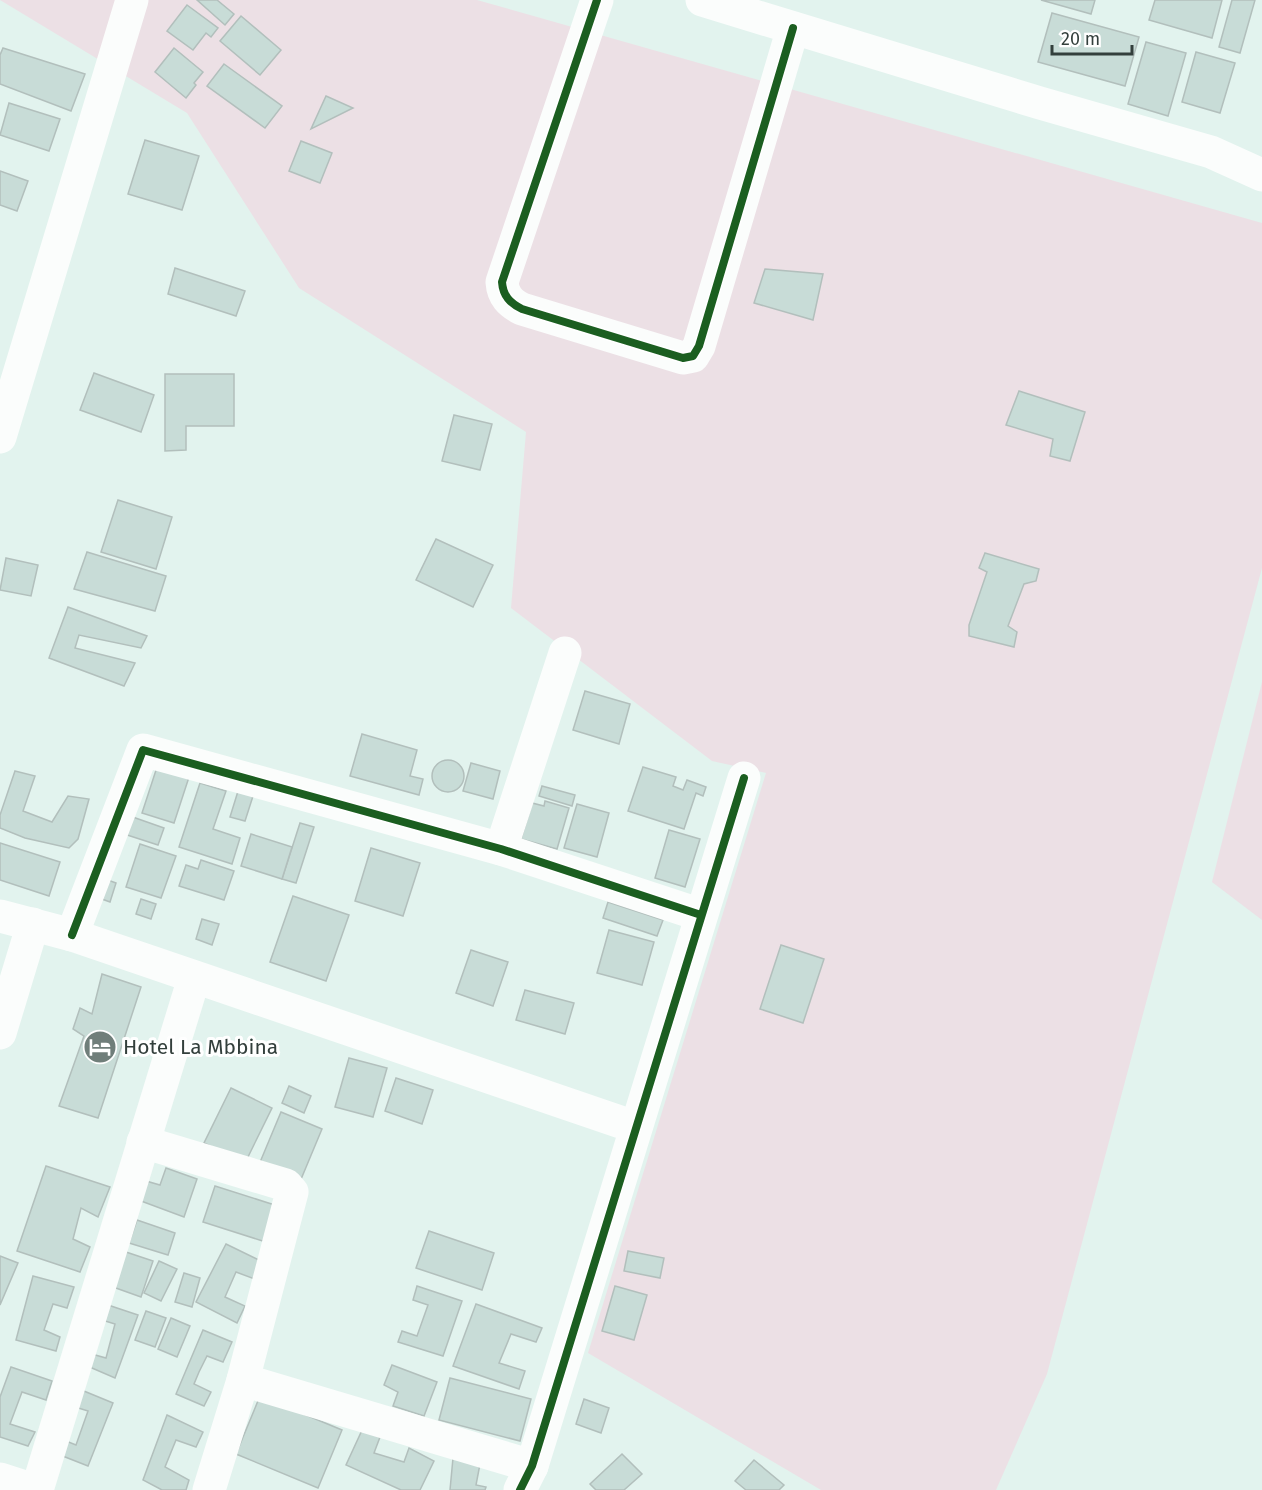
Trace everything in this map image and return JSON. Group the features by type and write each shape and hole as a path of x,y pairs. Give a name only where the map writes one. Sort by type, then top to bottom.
{"street":[{"path":"0,437 132,0"},
{"path":"597,0 502,282 503,290 513,304 522,309 683,358 693,356 699,346 793,28"},
{"path":"702,0 1029,100 1211,152 1262,175"},
{"path":"501,849 565,653"},
{"path":"72,935 143,750 501,849 701,915"},
{"path":"243,1380 526,1478 744,778"},
{"path":"0,916 72,935 635,1127"},
{"path":"0,1033 33,924"},
{"path":"0,1479 36,1490 194,978"},
{"path":"143,1142 286,1185 291,1188 293,1195 243,1380 209,1490"}],"shaded area":[{"path":"0,0 477,0 1262,223 1262,568 1047,1374 996,1490 821,1490 588,1353 766,773 712,761 511,608 526,432 299,288 187,113"},
{"path":"1262,682 1262,920 1212,882"}],"building":[{"path":"197,0 217,0 234,14 225,25"},
{"path":"1041,0 1095,0 1091,14"},
{"path":"1155,0 1222,0 1212,38 1149,20"},
{"path":"1232,0 1255,0 1240,53 1219,47"},
{"path":"187,5 218,28 211,37 206,33 193,50 167,31"},
{"path":"1052,13 1139,37 1125,86 1038,62"},
{"path":"241,16 281,50 260,75 220,41"},
{"path":"1146,42 1186,53 1168,116 1128,104"},
{"path":"3,48 85,74 71,111 0,84 0,55"},
{"path":"174,48 203,72 186,98 155,72"},
{"path":"1196,52 1235,63 1220,113 1182,102"},
{"path":"224,64 282,106 265,128 207,86"},
{"path":"326,96 353,108 311,129"},
{"path":"9,103 60,119 49,151 0,135"},
{"path":"145,140 199,156 182,210 128,194"},
{"path":"301,141 332,153 320,183 289,171"},
{"path":"0,171 28,181 17,211 0,205"},
{"path":"175,268 245,291 236,316 168,294"},
{"path":"765,269 823,274 813,320 754,303"},
{"path":"94,373 154,395 141,432 80,410"},
{"path":"165,374 234,374 234,426 186,426 186,450 165,451"},
{"path":"1019,391 1085,412 1070,461 1050,456 1053,439 1006,425"},
{"path":"454,415 492,424 480,470 442,461"},
{"path":"118,500 172,517 156,569 101,552"},
{"path":"436,539 493,565 473,607 416,580"},
{"path":"87,552 166,576 155,611 74,589"},
{"path":"985,553 1039,569 1036,581 1024,584 1008,626 1017,632 1014,647 969,636 969,625 987,572 979,568"},
{"path":"6,558 38,565 31,596 0,590"},
{"path":"68,607 147,636 141,648 79,635 75,648 135,663 124,686 49,658"},
{"path":"585,691 630,704 619,744 573,730"},
{"path":"362,734 417,750 410,776 423,779 419,795 350,776"},
{"path":"448,760 459,765 464,776 459,787 448,792 437,787 432,776 437,765"},
{"path":"159,761 191,771 174,823 142,813"},
{"path":"471,763 500,771 493,799 463,791"},
{"path":"643,767 676,777 673,786 683,790 687,780 706,787 703,796 696,793 684,829 628,811"},
{"path":"15,771 35,776 23,811 52,822 68,796 89,799 78,839 69,848 25,838 0,828 0,815"},
{"path":"200,783 226,791 213,829 240,838 232,864 179,847"},
{"path":"542,786 575,795 572,806 539,796"},
{"path":"239,788 254,793 245,821 230,817"},
{"path":"545,801 569,808 557,849 521,839 532,803 544,806"},
{"path":"577,804 609,813 597,857 564,848"},
{"path":"127,815 164,828 158,845 121,833"},
{"path":"300,823 314,827 296,883 282,879"},
{"path":"669,830 700,839 685,887 655,878"},
{"path":"251,834 292,847 282,879 241,866"},
{"path":"0,843 60,862 49,896 0,880"},
{"path":"140,844 176,856 161,898 126,887"},
{"path":"371,848 420,863 403,916 355,901"},
{"path":"201,860 234,871 224,900 179,886 186,865 198,869"},
{"path":"105,879 116,883 110,902 99,898"},
{"path":"293,896 349,915 326,981 270,962"},
{"path":"141,899 156,904 151,919 136,914"},
{"path":"608,902 663,920 657,936 603,918"},
{"path":"202,919 219,924 212,945 196,939"},
{"path":"609,930 654,942 642,985 597,973"},
{"path":"781,945 824,959 803,1023 760,1009"},
{"path":"471,950 508,962 493,1006 456,993"},
{"name":"Hotel La Mbbina","path":"102,974 141,987 98,1118 59,1106 84,1036 73,1029 80,1008 92,1014"},
{"path":"525,990 574,1003 565,1034 516,1020"},
{"path":"349,1058 387,1068 373,1117 335,1107"},
{"path":"396,1078 433,1090 422,1124 385,1111"},
{"path":"289,1086 311,1096 304,1113 282,1103"},
{"path":"231,1088 272,1108 245,1163 204,1143"},
{"path":"281,1112 322,1129 299,1184 258,1167"},
{"path":"46,1166 110,1187 98,1217 81,1208 73,1239 90,1247 80,1272 17,1251"},
{"path":"166,1168 197,1179 184,1217 141,1201 146,1181 160,1185"},
{"path":"215,1186 281,1207 269,1243 203,1222"},
{"path":"137,1220 175,1233 168,1255 129,1243"},
{"path":"429,1231 494,1253 482,1290 416,1268"},
{"path":"226,1244 267,1264 260,1281 236,1272 225,1297 245,1306 237,1323 196,1302"},
{"path":"628,1251 664,1258 660,1278 624,1271"},
{"path":"126,1252 153,1261 141,1297 113,1287"},
{"path":"0,1256 18,1263 0,1305"},
{"path":"159,1261 177,1269 161,1301 144,1293"},
{"path":"184,1273 200,1278 192,1307 175,1302"},
{"path":"33,1276 74,1287 67,1308 53,1304 44,1330 60,1337 56,1351 16,1340"},
{"path":"417,1286 462,1301 443,1356 398,1342 402,1331 417,1336 428,1305 413,1300"},
{"path":"615,1286 647,1295 634,1340 602,1331"},
{"path":"476,1304 542,1328 536,1342 511,1334 499,1363 525,1371 519,1389 453,1366"},
{"path":"108,1305 138,1315 115,1378 85,1365 88,1353 106,1358 115,1324 102,1320"},
{"path":"146,1311 166,1318 155,1347 135,1340"},
{"path":"171,1318 190,1326 177,1357 158,1349"},
{"path":"203,1330 232,1342 223,1362 207,1356 199,1372 194,1384 211,1392 204,1406 176,1394"},
{"path":"392,1365 437,1382 424,1416 393,1406 398,1392 384,1385"},
{"path":"11,1367 52,1381 46,1400 22,1392 10,1424 35,1432 28,1446 0,1437 0,1397"},
{"path":"450,1378 531,1399 520,1441 439,1420"},
{"path":"79,1389 113,1403 88,1466 55,1453 61,1439 76,1445 88,1411 72,1406"},
{"path":"260,1396 342,1430 318,1488 236,1454"},
{"path":"584,1399 609,1408 601,1433 576,1424"},
{"path":"167,1415 203,1432 196,1447 176,1440 165,1467 189,1480 186,1490 162,1490 143,1480"},
{"path":"363,1428 380,1437 374,1453 404,1462 409,1448 434,1461 420,1490 401,1490 346,1465"},
{"path":"622,1454 642,1474 624,1490 596,1490 590,1484"},
{"path":"453,1458 480,1464 476,1485 486,1487 485,1490 450,1490"},
{"path":"754,1460 784,1485 779,1490 746,1490 735,1481"}],"cycle path":[{"path":"597,0 502,282 503,287 508,298 522,309 683,358 693,356 699,346 793,28"},
{"path":"72,935 143,750 501,849 701,915"},
{"path":"520,1490 532,1466 744,778"}],"place":[{"name":"Hotel La Mbbina","path":"100,1047"}]}
